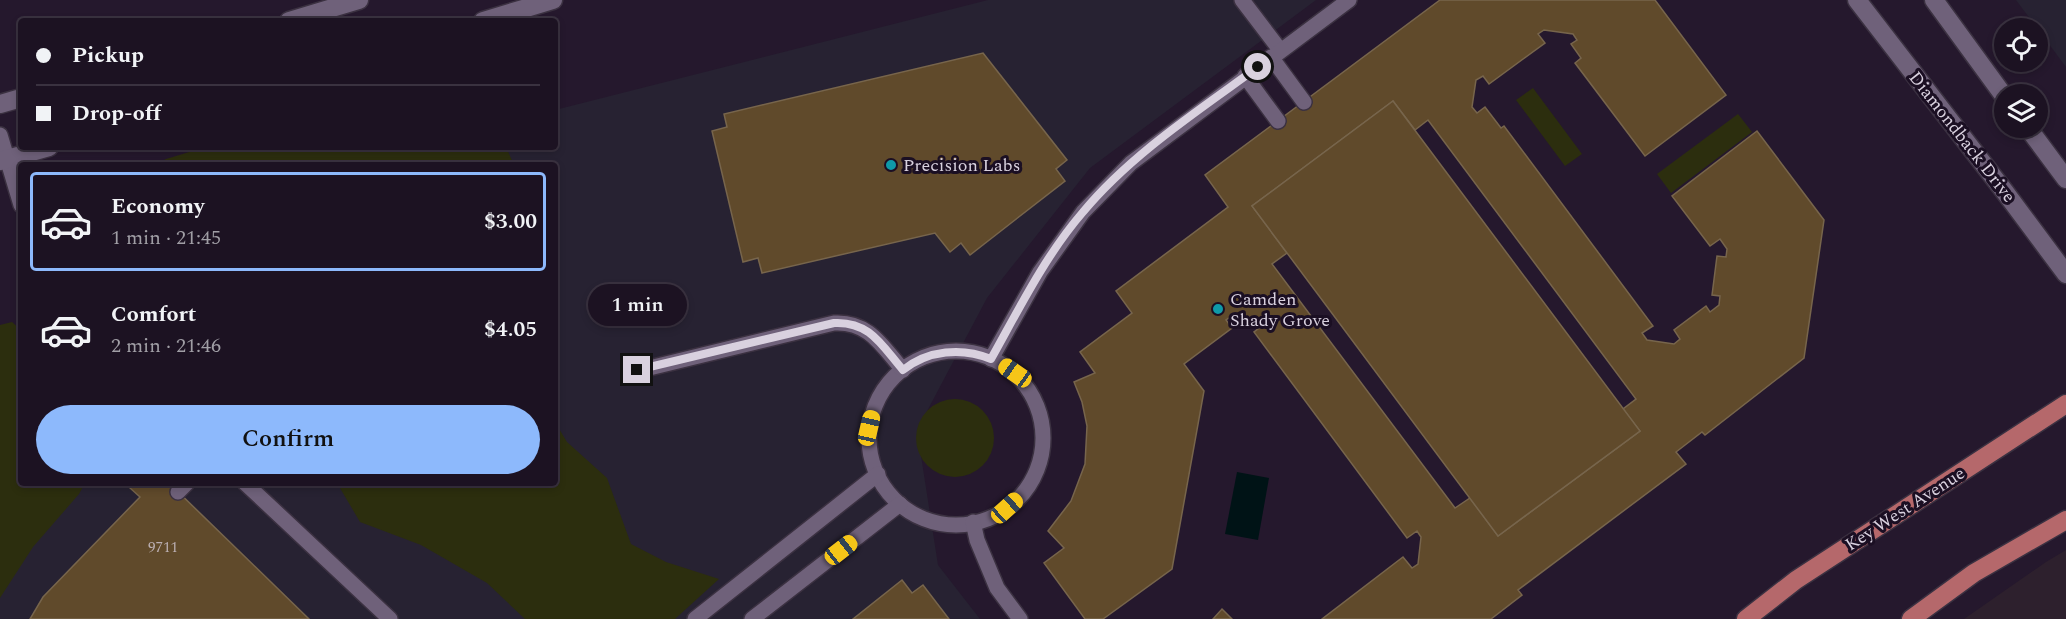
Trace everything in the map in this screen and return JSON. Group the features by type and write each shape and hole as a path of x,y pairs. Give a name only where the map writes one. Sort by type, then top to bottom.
{"main road":[{"name":"Key West Avenue","path":"1746,619 1796,580 2066,404"},
{"path":"1911,619 1974,573 2066,520"}],"street":[{"path":"299,18 359,0"},
{"path":"493,18 553,0"},
{"name":"Diamondback Drive","path":"1857,0 2066,274"},
{"path":"1934,0 1995,84"},
{"path":"0,104 18,99"},
{"path":"2035,138 2066,179"},
{"path":"3,160 38,150"}],"lane":[{"path":"1242,0 1304,102"},
{"path":"991,359 1040,272 1083,212 1131,164 1349,0"},
{"path":"1245,76 1278,121"},
{"path":"0,135 3,160 18,198"},
{"path":"637,370 845,322 866,329 903,370"},
{"path":"957,351 980,354 991,359 1015,373 1028,388 1037,406 1043,443 1040,461 1034,476 1023,494 1007,508 989,518 964,524 944,524 925,519 900,504 881,483 870,447 869,428 873,412 883,391 911,363 930,355 957,351"},
{"path":"694,619 878,474"},
{"path":"248,486 390,619"},
{"path":"752,619 900,504"},
{"path":"973,522 977,540 997,588 1020,619"}],"shaded area":[{"path":"988,0 1316,0 1090,168 987,298 917,430 938,565 980,619 0,619 0,507 20,486 558,486 558,162 348,162 395,150 558,150 558,109"},
{"path":"2016,0 2066,0 2066,67 2048,43 2048,18 2029,18"},
{"path":"1237,472 1269,478 1258,540 1225,534"},
{"path":"2066,550 2066,619 1964,619 2046,562"}],"green space":[{"path":"1533,88 1582,154 1565,166 1516,100"},
{"path":"1738,114 1752,132 1671,193 1657,174"},
{"path":"196,150 507,150 513,162 160,162"},
{"path":"12,322 18,327 18,486 83,486 33,547 0,598 0,325"},
{"path":"955,399 970,402 987,416 994,438 991,453 977,470 955,477 940,474 923,460 916,438 919,423 933,406"},
{"path":"558,427 567,442 607,478 631,544 666,562 719,579 675,619 525,619 487,583 421,545 360,522 339,486 558,486"}],"building":[{"name":"Camden Shady Grove","path":"1440,0 1655,0 1726,95 1645,156 1575,63 1581,58 1571,44 1577,40 1573,34 1544,30 1538,34 1545,43 1489,84 1483,76 1476,80 1472,107 1477,113 1485,107 1501,128 1504,126 1653,326 1642,333 1647,340 1674,344 1680,339 1674,330 1706,306 1710,312 1719,305 1720,296 1712,295 1717,256 1726,257 1727,249 1720,239 1710,246 1672,196 1757,131 1824,220 1804,358 1705,435 1702,432 1676,452 1686,464 1518,590 1522,595 1491,619 1322,619 1403,557 1412,568 1418,564 1421,537 1417,531 1407,538 1254,332 1263,325 1258,318 1233,315 1226,320 1232,328 1184,364 1204,391 1172,569 1103,619 1085,619 1044,563 1064,548 1048,531 1071,501 1085,464 1087,426 1082,402 1074,382 1095,373 1080,352 1132,313 1116,291 1228,207 1205,175","holes":["1393,101 1415,130 1428,120 1636,399 1623,409 1640,431 1498,536 1470,498 1455,508 1272,264 1287,253 1252,206"]},
{"name":"Precision Labs","path":"983,53 1067,160 1056,169 1065,181 970,255 961,243 950,252 935,233 762,273 758,258 743,262 712,131 727,127 724,114"},
{"path":"1393,101 1640,431 1498,536 1252,206"},
{"path":"132,486 172,486 309,619 30,619 43,597 140,497 130,488"},
{"path":"902,580 912,593 923,585 949,619 853,619"},
{"path":"1222,609 1232,619 1213,619"}],"place":[{"name":"Precision Labs","path":"891,165"},
{"name":"Camden Shady Grove","path":"1218,309"}],"route":[{"path":"637,370 845,322 866,329 903,370 911,363 930,355 957,351 980,354 991,359 1040,272 1083,212 1131,164 1258,67"}]}
